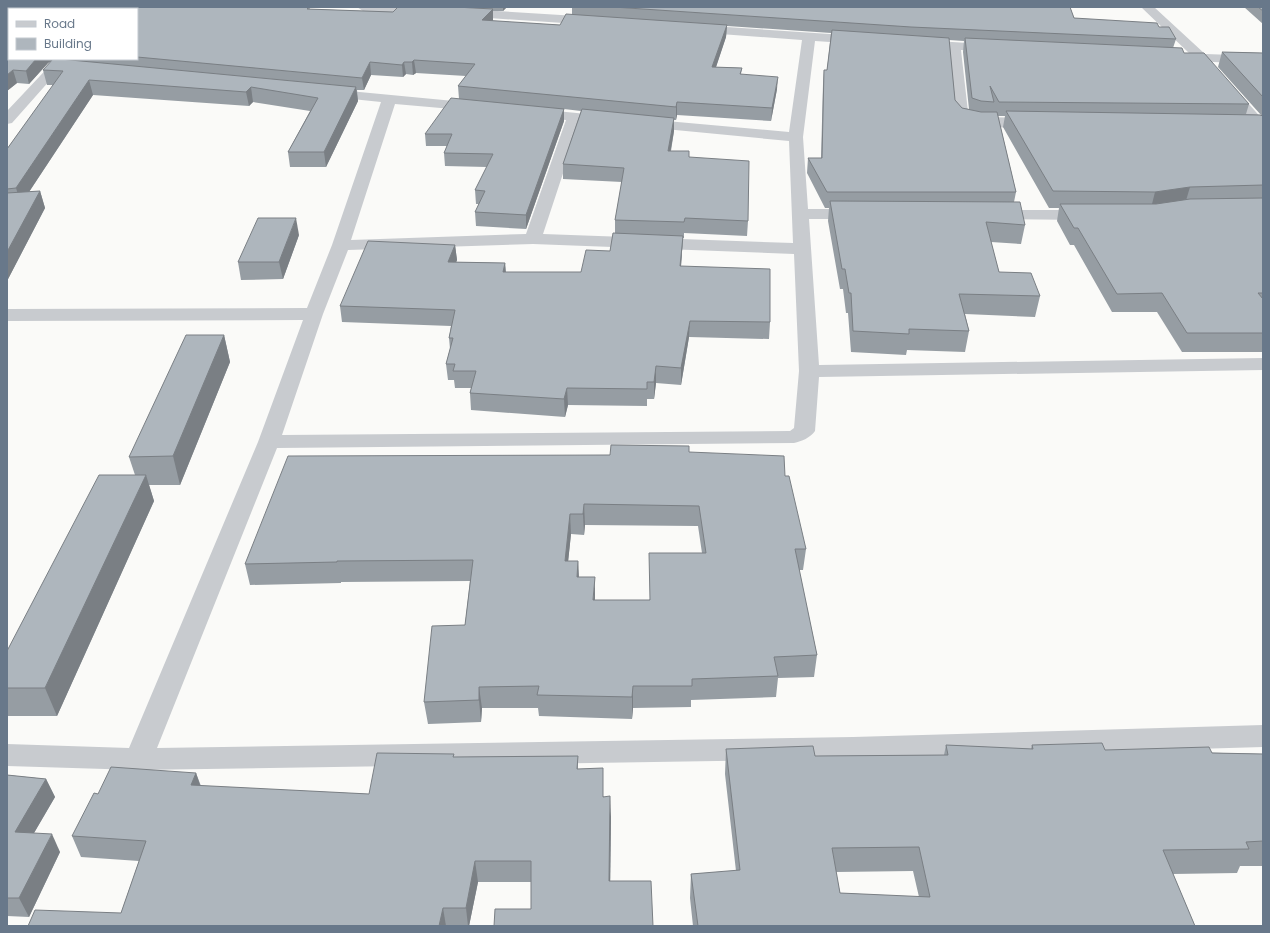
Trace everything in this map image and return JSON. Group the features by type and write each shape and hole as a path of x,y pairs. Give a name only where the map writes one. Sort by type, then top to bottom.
{"street":[{"path":"362,7 434,11"},
{"path":"530,17 538,7"},
{"path":"1147,7 1202,58 1262,127"},
{"path":"450,12 607,22"},
{"path":"685,28 871,41"},
{"path":"269,442 794,437 804,431 806,424 810,371 796,137 809,37"},
{"path":"909,44 1008,49"},
{"path":"954,46 961,114 965,118 978,121 1048,122"},
{"path":"1171,57 1263,60"},
{"path":"7,120 62,65"},
{"path":"311,92 490,108"},
{"path":"138,759 269,442 314,314 341,245 389,99"},
{"path":"521,111 796,137"},
{"path":"533,239 575,116"},
{"path":"1244,125 1262,127"},
{"path":"800,214 872,214"},
{"path":"976,214 1103,215"},
{"path":"341,245 533,239 803,249"},
{"path":"7,315 314,314"},
{"path":"810,371 1263,364"},
{"path":"7,755 138,759 846,748 1263,736"}],"building":[{"path":"7,7 309,7 307,9 393,12 398,7 455,7 493,9 482,20 560,25 566,14 727,25 712,67 742,68 740,74 778,77 772,108 677,102 676,107 458,86 475,64 414,60 412,62 404,62 402,65 370,62 362,78 138,57 138,8 8,8 8,60 35,60 26,71 13,70 7,75"},
{"path":"613,7 1070,7 1074,18 1157,23 1159,27 1169,27 1176,39 911,27"},
{"path":"832,30 949,38 955,100 962,108 981,112 997,112 1016,192 827,192 808,158 822,158 824,70 827,70"},
{"path":"965,38 1182,48 1184,53 1204,53 1249,104 999,102 990,86 994,102 981,101 972,98"},
{"path":"1222,52 1263,53 1263,97"},
{"path":"52,60 71,60 356,87 324,152 288,152 318,98 251,87 246,92 89,80 16,188 7,189 7,149 63,71 43,70"},
{"path":"451,98 564,109 526,215 475,212 485,191 475,190 493,154 444,153 452,134 425,134"},
{"path":"582,109 674,118 668,151 689,151 689,157 749,161 748,221 685,218 684,222 615,220 624,168 563,164"},
{"path":"1006,111 1260,115 1263,116 1263,185 1190,187 1155,192 1053,191"},
{"path":"40,191 7,252 7,193"},
{"path":"1263,198 1263,293 1258,293 1263,299 1263,333 1187,333 1162,293 1117,294 1078,228 1074,228 1060,204 1156,204 1190,199"},
{"path":"830,201 1020,202 1025,225 986,222 999,272 1031,273 1040,296 959,294 969,331 909,329 909,334 853,331 851,293 849,293 845,269 842,269"},
{"path":"258,218 296,218 279,262 238,262"},
{"path":"613,233 683,236 680,266 770,269 770,322 690,321 681,368 656,366 654,382 647,382 647,389 567,388 564,399 470,393 476,371 453,371 455,364 446,364 453,338 449,338 455,310 340,306 368,241 455,245 448,262 505,263 503,272 581,272 586,250 610,251"},
{"path":"186,335 224,335 173,456 129,457"},
{"path":"611,445 689,446 689,452 784,456 785,476 789,476 806,549 795,549 817,655 774,657 778,676 692,679 692,686 633,686 632,697 537,695 539,686 479,687 479,700 424,702 432,626 465,625 473,560 337,561 245,564 288,456 610,455","holes":["584,504 699,506 706,553 649,553 650,600 593,600 595,577 577,577 578,561 565,561 570,514 583,514"]},
{"path":"99,475 146,475 45,688 7,688 7,651"},
{"path":"1102,743 1105,750 1209,747 1212,753 1263,754 1263,841 1246,842 1249,849 1163,850 1195,926 698,926 691,874 740,870 726,749 813,746 815,756 948,755 946,745 1033,749 1032,745","holes":["919,847 930,897 840,893 832,848"]},
{"path":"377,753 454,754 453,757 578,756 577,769 603,768 603,797 610,796 609,881 651,881 653,926 494,926 495,909 531,909 531,861 475,861 466,908 443,908 439,926 28,926 35,910 121,913 146,841 72,836 94,793 98,794 111,767 196,773 191,785 369,794"},
{"path":"7,775 46,779 15,832 52,834 19,898 7,898"}]}
